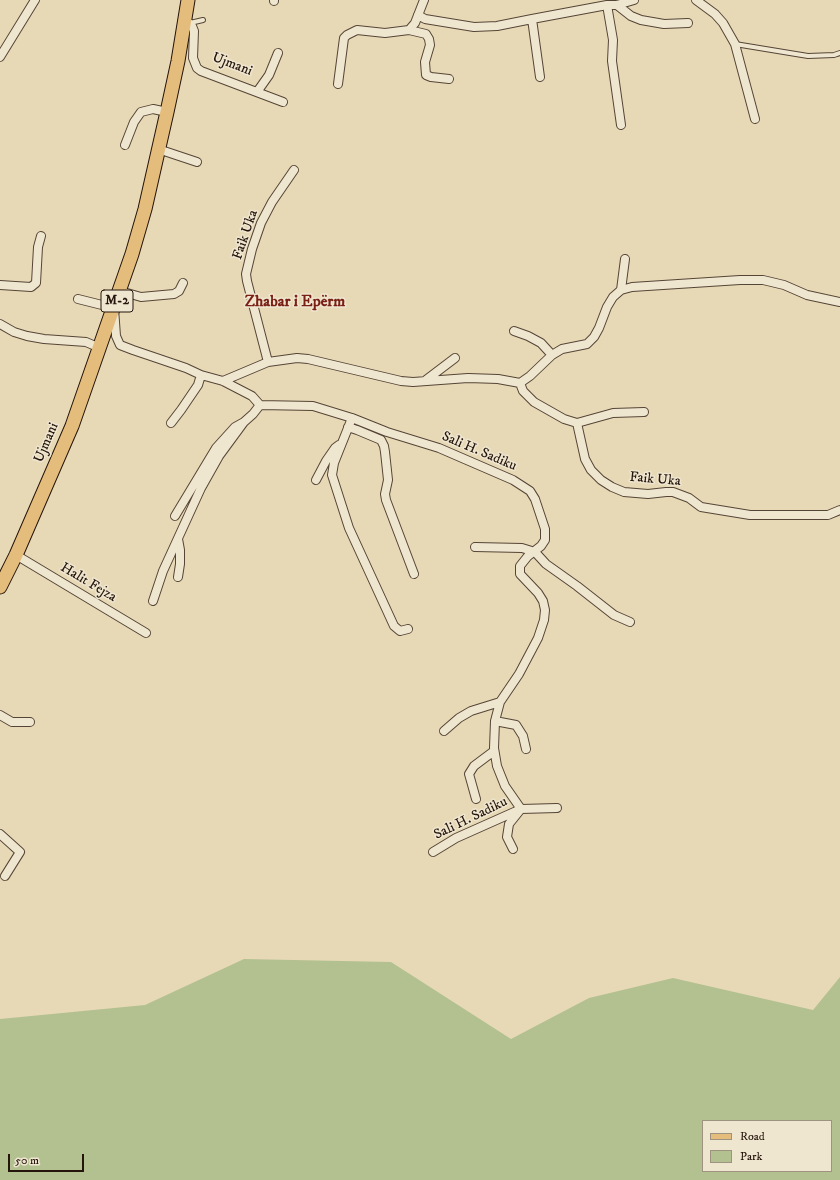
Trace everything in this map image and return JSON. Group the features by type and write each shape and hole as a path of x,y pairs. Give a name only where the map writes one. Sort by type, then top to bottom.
{"main road":[{"name":"Ujmani","path":"0,587 16,555 72,426 120,292 145,209 187,22 188,0"}],"street":[{"path":"0,57 34,0"},
{"path":"410,30 424,0"},
{"path":"418,15 425,19 474,27 497,26 607,5 617,5 634,0"},
{"path":"696,0 715,14 723,23 734,44 755,119"},
{"path":"607,5 613,40 612,61 621,125"},
{"path":"617,5 631,16 641,20 664,24 688,23"},
{"path":"532,19 540,77"},
{"name":"Ujmani","path":"187,22 192,26 194,31 193,58 197,68 283,102"},
{"path":"338,84 344,38 357,30 385,33 410,30 426,34 430,45 426,62 426,74 430,77 449,79"},
{"name":"Ujmani","path":"257,92 269,75 278,54"},
{"path":"124,145 134,122 141,112 153,108 167,112"},
{"path":"158,149 197,162"},
{"name":"Faik Uka","path":"268,362 246,274 252,249 261,223 272,202 294,170"},
{"path":"0,285 32,287 36,283 38,247 41,236"},
{"path":"621,290 625,259"},
{"path":"223,381 268,362 297,358 308,359 401,381 468,378 498,379 520,382 530,376 552,355 562,349 587,344 596,332 613,297 621,290 632,287 740,280 763,280 784,285 807,295 840,302"},
{"path":"120,292 141,297 174,294 179,291 183,283"},
{"path":"78,299 114,308 116,336 120,345 202,375 223,381 252,396 260,405 244,422 219,456 195,500 163,571 153,601"},
{"path":"0,324 14,332 27,336 44,339 86,342 100,348"},
{"path":"514,332 528,336 541,343 552,355"},
{"path":"426,380 455,358"},
{"path":"171,423 198,385 202,375"},
{"path":"520,382 523,391 534,402 564,420 577,423 613,413 644,412"},
{"name":"Sali H. Sadiku","path":"260,405 313,406 352,418 387,432 439,448 513,480 530,491 535,499 545,529 545,540 535,552 524,560 520,566 520,574 538,593 543,601 545,610 544,620 538,638 519,674 500,702 495,721 494,751 497,766 505,786 521,809"},
{"path":"352,418 332,469 332,475 340,496 347,524 394,626 400,631 408,629"},
{"path":"175,516 216,448 235,426 244,422"},
{"name":"Faik Uka","path":"577,423 585,460 591,470 601,480 624,492 648,494 673,492 689,498 700,507 750,515 828,515 840,510"},
{"path":"348,427 380,440 384,446 388,480 385,494 386,500 414,574"},
{"path":"316,480 335,448 342,443"},
{"path":"178,539 180,550 178,577"},
{"path":"475,547 522,548 535,552 546,564 614,615 630,622"},
{"name":"Halit Fejza","path":"16,555 146,633"},
{"path":"444,732 459,718 471,711 500,702"},
{"path":"0,715 12,722 30,722"},
{"path":"495,721 516,725 523,736 526,749"},
{"name":"Sali H. Sadiku","path":"476,799 469,774 474,766 494,751"},
{"name":"Sali H. Sadiku","path":"433,852 456,838 521,809 557,808"},
{"name":"Sali H. Sadiku","path":"513,849 506,837 508,824 521,809"},
{"path":"0,834 20,852 5,876"}],"lane":[{"path":"187,22 202,20"},
{"path":"734,44 808,56 834,55 840,53"}],"green space":[{"path":"244,959 391,962 511,1039 589,998 673,978 813,1010 840,977 840,1180 0,1180 0,1019 145,1005"}],"district":[{"name":"Zhabar i Epërm","path":"295,303"}]}
